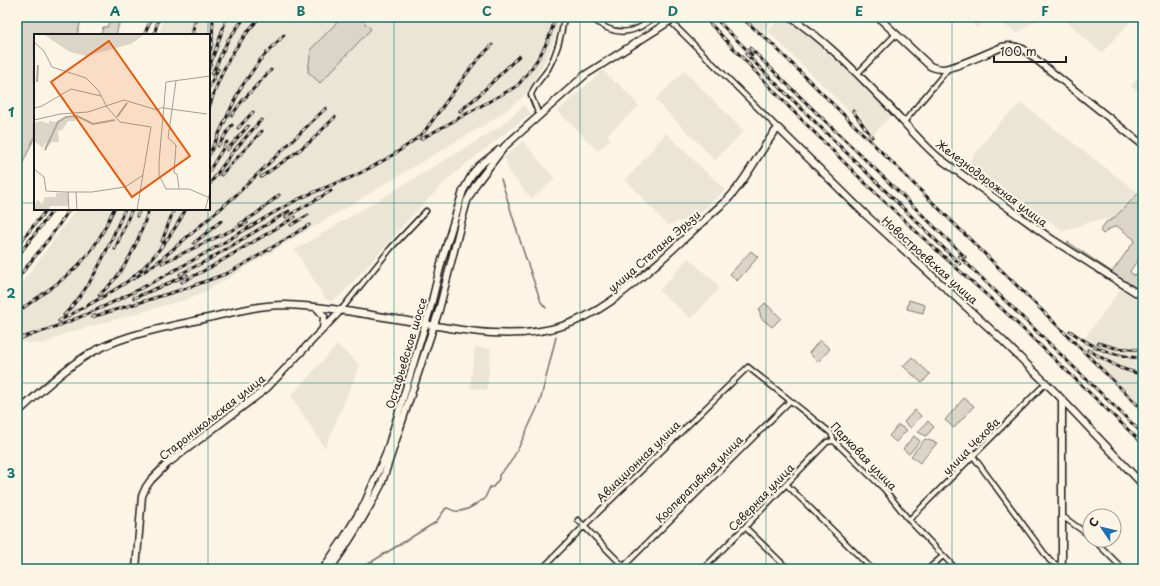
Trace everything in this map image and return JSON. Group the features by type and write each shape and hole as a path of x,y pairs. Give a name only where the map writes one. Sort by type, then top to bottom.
{"main road":[{"name":"Остафьевское шоссе","path":"330,569 370,507 381,485 434,325 467,201 481,175 505,146 585,75 676,17"},
{"name":"Железнодорожная улица","path":"790,17 814,35 857,74 928,148 976,186 1061,246 1143,297"},
{"path":"878,17 930,66 939,69 949,68 1010,45 1023,49 1143,145"},
{"name":"улица Степана Эрьзи","path":"17,413 65,370 84,357 109,344 146,332 248,309 276,306 316,308 488,333 518,334 556,328 586,317 628,289 727,200 739,187 778,128"},
{"name":"Новостроевская улица","path":"778,128 867,216 999,337 1046,383 1143,485"},
{"name":"Остафьевское шоссе","path":"323,569 361,511 386,454 463,191 479,166 490,156 505,146"},
{"path":"316,308 324,316 323,329"},
{"name":"Староникольская улица","path":"136,569 142,496 151,480 167,464 267,388 340,311"},
{"path":"1061,568 1062,400"}],"street":[{"path":"539,115 531,95 548,69 554,55 563,26 564,17"},
{"path":"591,17 604,28 618,32 626,32 636,30 655,17"},
{"name":"Новостроевская улица","path":"664,17 670,21 778,128"},
{"path":"857,74 896,34"},
{"path":"904,122 949,68"},
{"name":"Староникольская улица","path":"340,311 391,248 426,211"},
{"name":"Парковая улица","path":"748,367 831,433 834,441 884,489 909,520 956,569"},
{"name":"Авиационная улица","path":"542,569 584,526 748,367"},
{"name":"улица Чехова","path":"909,520 1046,383"},
{"name":"Кооперативная улица","path":"624,568 790,401"},
{"name":"Северная улица","path":"703,569 787,485 827,442 834,441"},
{"path":"973,456 1050,561 1061,568"},
{"path":"787,485 872,569"},
{"path":"1062,516 1082,530"},
{"path":"578,520 624,568"},
{"path":"745,527 788,569"},
{"path":"1102,548 1123,569"},
{"path":"928,569 943,556"}],"shaded area":[{"path":"17,17 82,17 77,34 34,34 34,138 17,176"},
{"path":"111,17 121,17 116,34 101,34 103,27 107,27"},
{"path":"164,17 559,17 557,31 548,55 531,87 525,95 507,110 485,125 212,288 191,298 64,334 43,344 17,342 17,287 28,275 75,210 210,210 210,34 159,34"},
{"path":"342,17 359,17 371,29 320,83 308,72 311,49"},
{"path":"743,17 775,17 762,32"},
{"path":"781,17 787,17 811,35 887,110 891,116 873,134 855,109 851,113 768,31"},
{"path":"965,17 991,17 977,28"},
{"path":"992,17 1041,17 1017,33"},
{"path":"1062,17 1135,17 1101,53"},
{"path":"1143,69 1143,95 1131,86"},
{"path":"603,70 615,83 617,82 639,106 607,135 611,139 598,151 558,111"},
{"path":"684,71 744,131 715,160 655,100"},
{"path":"1021,103 1140,194 1113,218 1093,221 1063,231 968,163 998,124"},
{"path":"524,105 531,114 462,167 443,184 402,226 341,295 331,301 326,300 295,250 500,127"},
{"path":"666,133 725,190 695,217 667,225 626,180"},
{"path":"523,141 555,179 532,199 510,173 504,157"},
{"path":"1143,189 1143,253 1130,271 1133,275 1143,273 1143,295 1067,244 1068,242 1112,272 1135,240 1117,226 1109,229 1103,234 1100,231 1106,222 1113,219"},
{"path":"751,251 758,257 737,281 730,274"},
{"path":"688,258 717,284 718,290 691,319 659,291"},
{"path":"1121,289 1143,304 1143,415 1077,348"},
{"path":"909,300 925,305 923,313 907,309"},
{"path":"765,303 781,318 772,327 761,318 759,309"},
{"path":"820,340 830,349 818,362 809,353"},
{"path":"337,345 360,365 325,448 291,396"},
{"path":"475,347 491,349 487,390 470,388"},
{"path":"912,357 930,374 922,383 903,366"},
{"path":"964,398 974,406 954,428 945,420"},
{"path":"915,410 921,416 911,428 904,422"},
{"path":"928,421 934,427 926,436 918,432"},
{"path":"898,425 907,430 896,442 889,436"},
{"path":"914,436 920,441 909,454 903,449"},
{"path":"925,439 937,443 920,463 911,456"}],"waterway":[{"path":"501,179 541,302 546,308"},
{"path":"360,569 436,522 446,508 455,511 462,511 479,501 484,500 490,487 493,487 499,479 499,475 510,463 540,402 556,337"}],"railway":[{"path":"144,34 152,17"},
{"path":"154,34 159,17"},
{"path":"192,34 196,17"},
{"path":"210,51 212,43 213,17"},
{"path":"210,65 227,17"},
{"path":"212,74 228,40 245,17"},
{"path":"210,105 223,70 235,49 260,17"},
{"path":"421,139 517,86 530,71 546,45 555,17"},
{"path":"704,17 790,108 861,179 922,237 1000,307 1143,444"},
{"path":"714,17 752,55"},
{"path":"741,17 771,43 1143,410"},
{"path":"210,153 240,89 260,60 284,35"},
{"path":"49,329 128,295 204,254 293,202 352,177 399,151 424,132 473,65 492,45"},
{"path":"750,48 965,257"},
{"path":"746,54 960,264"},
{"path":"460,111 478,96 519,56"},
{"path":"210,85 218,69"},
{"path":"232,115 242,101 271,70"},
{"path":"133,279 158,262 234,197 326,108"},
{"path":"853,111 872,137"},
{"path":"238,128 253,112"},
{"path":"261,177 311,141 335,117"},
{"path":"210,184 232,153 261,120"},
{"path":"218,146 232,125"},
{"path":"227,150 248,126"},
{"path":"221,175 262,131"},
{"path":"210,169 227,142"},
{"path":"286,217 331,191"},
{"path":"240,224 256,214 279,195"},
{"path":"17,246 46,210"},
{"path":"17,257 53,210"},
{"path":"17,279 69,210"},
{"path":"17,312 70,273 89,254 114,210"},
{"path":"64,315 75,303 92,278 125,210"},
{"path":"115,249 132,210"},
{"path":"137,216 140,210"},
{"path":"99,295 117,277 124,266 136,244 149,210"},
{"path":"162,241 174,210"},
{"path":"59,321 112,292 136,274 161,248 185,210"},
{"path":"180,274 208,260 289,211"},
{"path":"291,225 308,215"},
{"path":"182,282 211,267 295,217"},
{"path":"194,243 221,221"},
{"path":"162,263 247,223"},
{"path":"92,317 187,288 228,273 309,225"},
{"path":"959,256 1143,434"},
{"path":"134,298 187,275"},
{"path":"21,338 53,328"},
{"path":"1070,331 1096,347 1113,354 1143,358"},
{"path":"1098,343 1116,348 1143,350"},
{"path":"1088,350 1120,368 1143,375"}]}
